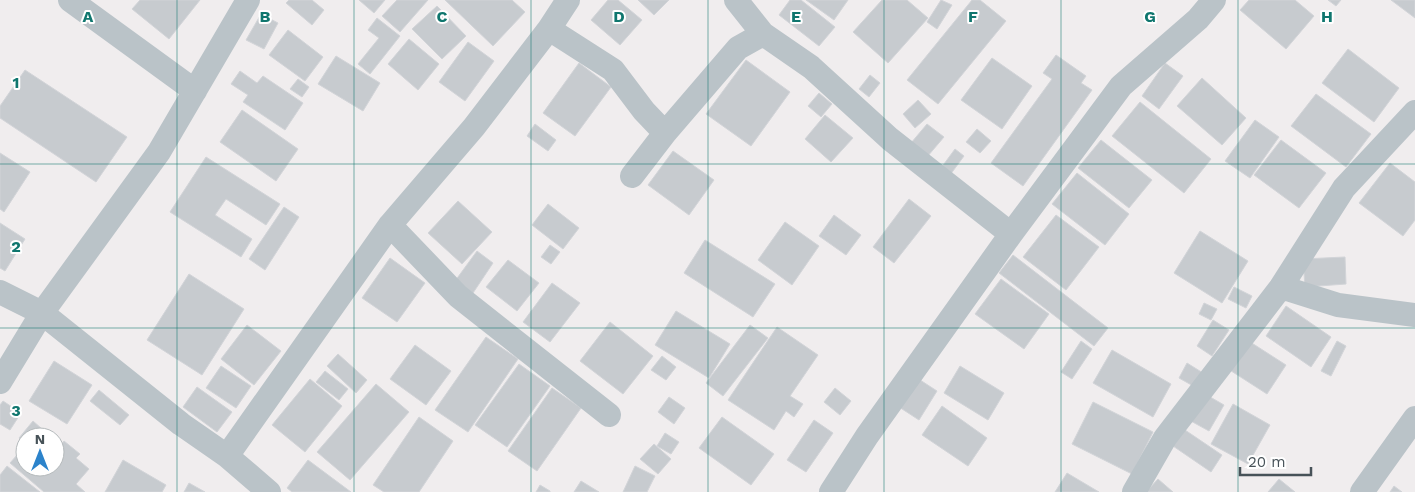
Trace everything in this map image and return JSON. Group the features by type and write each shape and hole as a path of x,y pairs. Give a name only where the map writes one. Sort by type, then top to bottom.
{"street":[{"path":"70,0 195,91"},
{"path":"0,382 42,313 159,152 248,0"},
{"path":"227,456 390,225 474,127 549,29 568,0"},
{"path":"736,0 762,34 811,67 890,139 1011,234"},
{"path":"831,492 867,436 1011,234 1121,86 1198,20 1214,0"},
{"path":"549,29 613,70 644,111 665,133"},
{"path":"632,176 665,133 738,48 762,34"},
{"path":"1134,492 1166,438 1281,287 1344,188 1415,112"},
{"path":"390,225 458,296 609,415"},
{"path":"1281,287 1338,305 1415,315"},
{"path":"0,292 42,313 181,424 227,456 269,492"},
{"path":"1362,492 1415,418"}],"building":[{"path":"140,0 200,0 169,39 132,9"},
{"path":"289,0 312,0 324,10 312,25 286,3"},
{"path":"359,0 385,0 374,13"},
{"path":"397,0 428,0 400,32 382,16"},
{"path":"445,0 512,0 525,12 493,46"},
{"path":"608,0 618,0 642,20 620,45 591,20"},
{"path":"638,0 669,0 654,15"},
{"path":"790,0 801,0 835,27 819,46 779,15"},
{"path":"806,0 848,0 834,20"},
{"path":"882,0 907,0 928,18 888,63 853,32"},
{"path":"941,0 952,5 937,29 927,22"},
{"path":"972,0 980,0 1006,21 938,104 907,80"},
{"path":"1249,0 1295,0 1314,16 1286,49 1240,10"},
{"path":"1328,0 1341,0 1336,6"},
{"path":"1391,0 1415,0 1415,18"},
{"path":"437,6 466,36 442,59 412,29"},
{"path":"261,14 278,23 264,49 246,40"},
{"path":"377,18 400,36 370,74 358,64 379,38 368,30"},
{"path":"288,30 323,57 305,81 269,55"},
{"path":"409,39 439,64 418,90 388,64"},
{"path":"468,42 494,61 465,101 439,82"},
{"path":"1348,49 1399,88 1374,122 1322,83"},
{"path":"1056,55 1086,76 1081,83 1092,90 1023,186 991,163 1052,79 1043,73"},
{"path":"336,56 380,83 363,111 318,84"},
{"path":"992,58 1032,86 1002,129 961,100"},
{"path":"746,60 790,92 751,146 706,114"},
{"path":"579,63 611,87 575,136 543,113"},
{"path":"1165,63 1183,76 1159,109 1142,96"},
{"path":"25,70 127,137 96,182 0,118 0,106"},
{"path":"240,71 257,83 263,76 303,103 285,130 243,102 248,95 231,84"},
{"path":"870,75 880,83 869,97 859,89"},
{"path":"1202,78 1246,118 1222,145 1177,106"},
{"path":"298,79 309,87 302,97 290,89"},
{"path":"819,93 832,104 821,117 808,106"},
{"path":"1316,94 1371,134 1346,167 1291,126"},
{"path":"918,100 931,114 915,128 903,114"},
{"path":"1140,102 1211,159 1184,193 1112,136"},
{"path":"242,110 298,149 276,181 220,142"},
{"path":"825,115 853,138 831,162 805,139"},
{"path":"1255,120 1279,137 1250,178 1225,161"},
{"path":"535,124 556,140 548,151 527,136"},
{"path":"927,124 944,137 927,157 911,143"},
{"path":"977,129 991,141 980,153 966,142"},
{"path":"1101,140 1152,180 1129,208 1078,168"},
{"path":"1281,140 1326,173 1299,208 1254,175"},
{"path":"955,149 964,156 950,175 941,168"},
{"path":"673,151 714,180 689,215 648,185"},
{"path":"0,153 30,172 4,212 0,209"},
{"path":"206,157 280,204 266,225 226,199 215,215 252,239 241,257 170,212"},
{"path":"1390,163 1415,182 1415,220 1403,236 1359,203"},
{"path":"1077,173 1129,214 1105,245 1052,204"},
{"path":"909,199 931,216 894,263 873,247"},
{"path":"458,201 492,232 462,264 428,233"},
{"path":"548,204 579,228 563,249 532,225"},
{"path":"284,207 299,217 265,270 249,259"},
{"path":"834,215 861,235 846,255 819,236"},
{"path":"1056,215 1099,247 1066,290 1023,257"},
{"path":"785,222 819,246 792,285 758,260"},
{"path":"0,223 25,239 5,271 0,268"},
{"path":"1200,231 1248,261 1222,303 1174,273"},
{"path":"705,240 775,284 753,317 684,273"},
{"path":"550,245 560,252 551,264 541,257"},
{"path":"477,251 493,263 473,293 455,281"},
{"path":"1013,255 1108,328 1094,346 999,273"},
{"path":"1345,257 1346,284 1305,287 1303,259"},
{"path":"390,258 425,283 397,322 362,298"},
{"path":"508,260 539,283 517,311 486,287"},
{"path":"189,274 244,309 202,375 147,340"},
{"path":"1001,279 1049,314 1024,349 975,314"},
{"path":"552,283 580,303 550,342 523,322"},
{"path":"1234,287 1252,296 1246,308 1228,299"},
{"path":"1204,303 1217,309 1211,320 1199,314"},
{"path":"1286,306 1331,337 1311,367 1266,336"},
{"path":"676,311 730,344 709,378 655,345"},
{"path":"1213,320 1229,330 1212,356 1197,346"},
{"path":"610,322 653,356 623,394 580,361"},
{"path":"247,325 281,351 254,385 221,359"},
{"path":"750,325 768,338 723,396 706,383"},
{"path":"777,327 818,355 790,396 803,404 794,417 786,411 774,430 728,400"},
{"path":"486,337 518,359 468,432 435,410"},
{"path":"1244,338 1286,365 1267,394 1225,367"},
{"path":"1081,341 1092,349 1072,379 1061,372"},
{"path":"1337,341 1346,346 1331,376 1321,371"},
{"path":"415,345 451,371 426,405 390,379"},
{"path":"1112,350 1171,384 1153,417 1093,383"},
{"path":"338,354 367,380 356,393 327,366"},
{"path":"662,356 676,367 666,380 651,370"},
{"path":"54,361 92,385 67,424 29,401"},
{"path":"1187,363 1203,373 1195,387 1179,378"},
{"path":"519,364 550,386 507,447 475,425"},
{"path":"221,366 251,386 236,408 206,388"},
{"path":"960,366 1004,393 988,420 944,393"},
{"path":"325,371 348,389 339,400 316,382"},
{"path":"917,378 937,391 919,420 899,407"},
{"path":"310,379 342,406 305,452 272,425"},
{"path":"376,384 409,412 350,480 317,452"},
{"path":"197,387 232,412 217,432 183,407"},
{"path":"552,388 581,408 537,471 508,451"},
{"path":"835,388 851,401 840,415 824,402"},
{"path":"99,390 129,415 120,425 90,401"},
{"path":"1205,394 1224,405 1209,431 1189,420"},
{"path":"669,397 685,408 674,424 658,412"},
{"path":"3,401 21,413 10,430 0,424 0,405"},
{"path":"1093,402 1153,432 1132,474 1072,444"},
{"path":"1233,404 1270,425 1248,464 1211,444"},
{"path":"942,406 987,438 968,466 922,435"},
{"path":"419,417 453,441 419,492 384,492 373,485"},
{"path":"722,417 774,454 751,485 699,448"},
{"path":"814,420 833,433 806,472 787,460"},
{"path":"33,421 40,427 28,427"},
{"path":"1185,430 1222,455 1211,472 1173,446"},
{"path":"665,433 679,442 671,454 657,446"},
{"path":"65,442 80,454 76,458 89,469 76,484 85,492 44,492 26,477 65,477"},
{"path":"654,444 671,459 658,474 640,459"},
{"path":"15,457 15,467 10,463"},
{"path":"123,460 166,485 162,492 105,492"},
{"path":"308,460 351,492 292,492 287,488"},
{"path":"7,466 15,472 15,477 21,477 40,492 0,492 0,475"},
{"path":"635,466 655,476 647,492 623,492"},
{"path":"1067,473 1099,492 1055,492"},
{"path":"1158,479 1173,492 1146,492"},
{"path":"1279,479 1295,492 1268,492"},
{"path":"581,481 599,492 574,492"},
{"path":"189,483 205,492 184,492"},
{"path":"540,485 550,491 550,492 536,492"},
{"path":"1394,486 1402,492 1390,492"}]}
